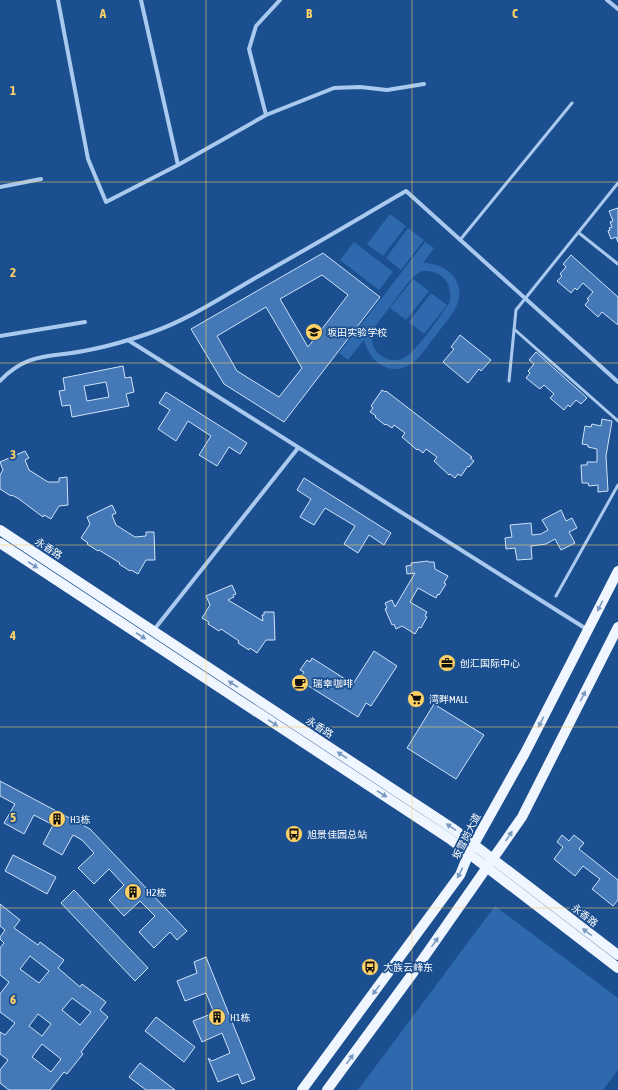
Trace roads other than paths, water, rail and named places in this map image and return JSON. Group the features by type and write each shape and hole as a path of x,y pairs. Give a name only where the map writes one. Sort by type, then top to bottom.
{"main road":[{"name":"永香路","path":"0,530 455,830 471,849"},
{"name":"永香路","path":"0,543 444,835 471,849 618,968"},
{"name":"坂雪岗大道","path":"302,1090 460,875 471,849 525,753 618,571"},
{"path":"327,1090 413,973 522,817 618,627"},
{"name":"永香路","path":"490,864 618,955"}],"street":[{"path":"58,0 88,159 106,202 178,165 266,115 334,88 360,87 387,90 424,84"},
{"path":"141,0 178,165"},
{"path":"266,115 249,48 256,26 280,0"},
{"path":"607,0 618,9"},
{"path":"0,187 41,179"},
{"path":"0,381 14,367 34,358 88,350 128,340 190,316 406,191 618,382"},
{"path":"0,336 85,322"},
{"path":"128,340 588,630"},
{"path":"153,631 298,448"}],"lane":[{"path":"460,240 572,102"},
{"path":"509,381 516,310 618,183"},
{"path":"579,233 618,264"},
{"path":"514,328 618,421"},
{"path":"556,596 618,485"}],"place":[{"name":"坂田实验学校","path":"314,332"},
{"name":"创汇国际中心","path":"447,663"},
{"name":"瑞幸咖啡","path":"300,683"},
{"name":"湾畔MALL","path":"416,699"},
{"name":"H3栋","path":"57,819"},
{"name":"旭景佳园总站","path":"294,834"},
{"name":"H2栋","path":"133,892"},
{"name":"大族云峰东","path":"370,967"},
{"name":"H1栋","path":"217,1017"}]}
